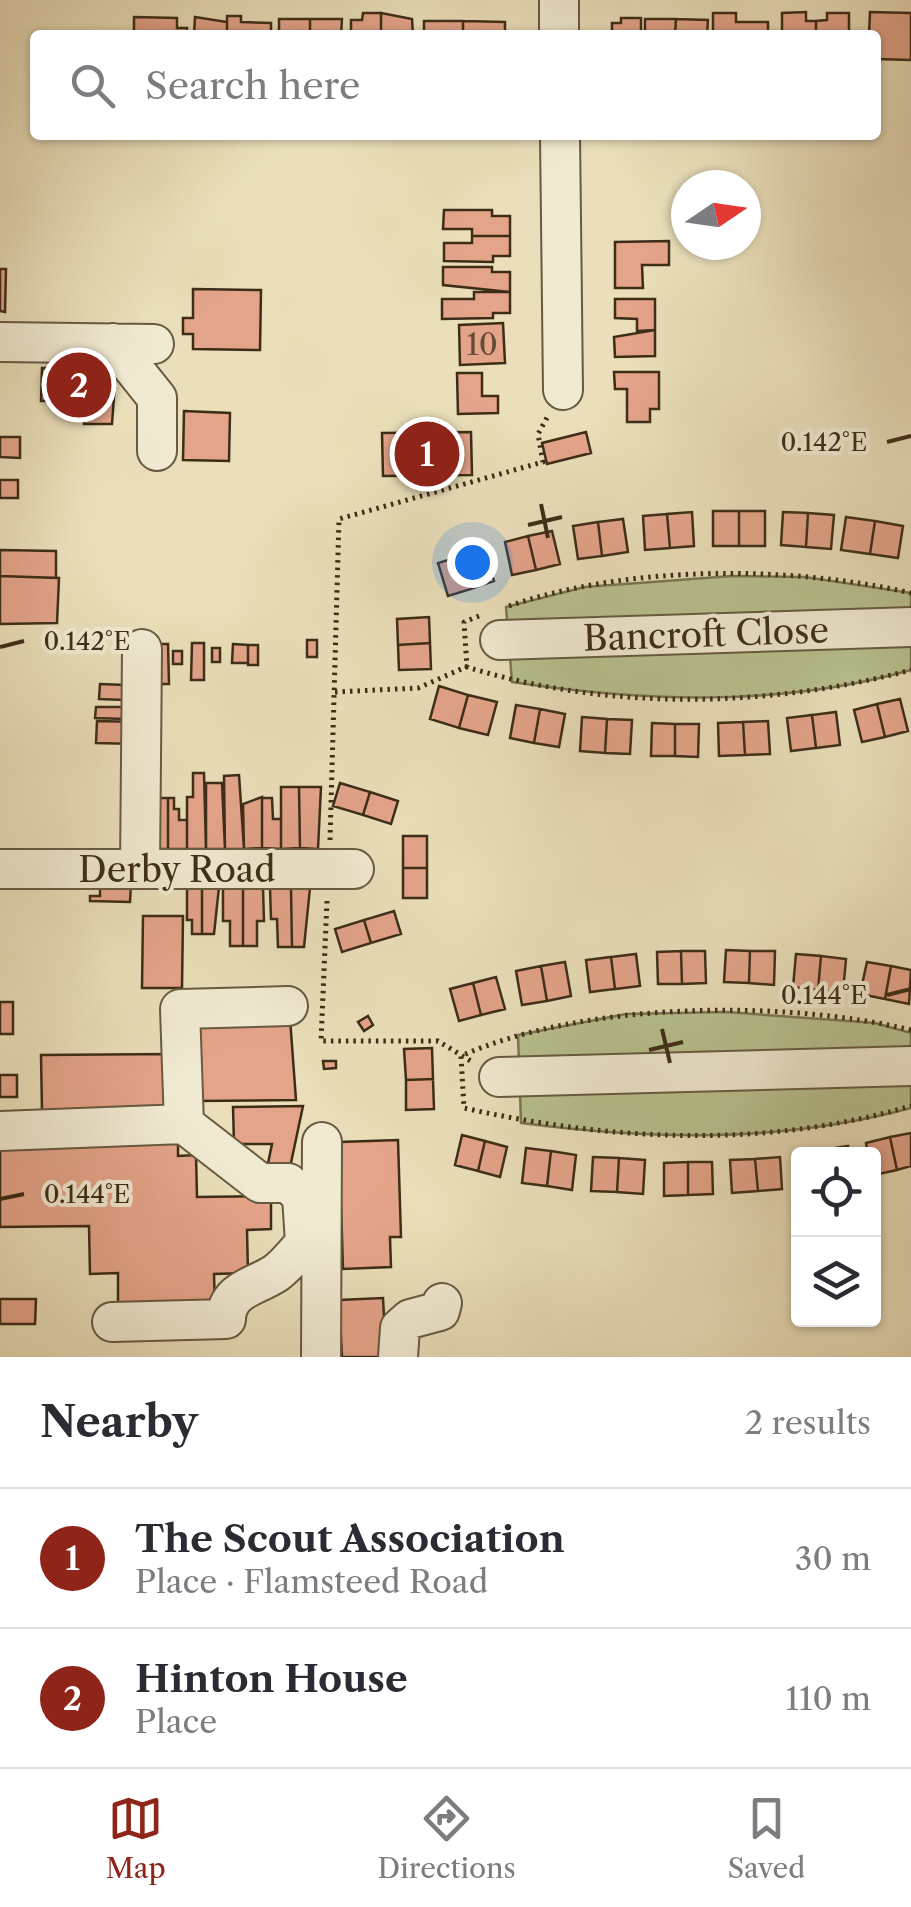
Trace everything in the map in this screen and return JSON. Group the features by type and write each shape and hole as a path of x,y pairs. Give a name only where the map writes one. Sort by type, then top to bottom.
{"street":[{"path":"559,0 559,30"},
{"path":"560,140 563,390"},
{"path":"0,342 154,344"},
{"path":"113,344 158,398 158,451"},
{"name":"Bancroft Close","path":"500,640 911,628"},
{"path":"140,869 142,649"},
{"name":"Derby Road","path":"0,869 350,868"},
{"path":"184,1124 180,1009 288,1006"},
{"path":"498,1077 911,1066"},
{"path":"0,1131 184,1124 260,1183 288,1184 302,1196 305,1243 278,1272 236,1294 226,1306 226,1320 112,1322"},
{"path":"321,1357 322,1142"},
{"path":"398,1357 400,1328 410,1319 440,1311 442,1303"}],"path":[{"path":"461,1056 438,1040 322,1041 350,868 336,692 339,519 543,462 538,434 563,390"},
{"path":"336,692 418,688 467,667"}],"green space":[{"path":"732,576 805,577 911,593 911,670 813,690 713,697 612,694 512,682 506,607 585,587"},
{"path":"726,1012 875,1023 911,1033 911,1108 814,1128 717,1135 619,1133 521,1123 518,1035 626,1014"}],"building":[{"path":"806,12 806,21 816,21 816,30 782,30 782,13"},
{"path":"870,12 911,13 911,60 881,59 881,30 869,30"},
{"path":"363,13 381,13 381,30 351,30 351,20 362,20"},
{"path":"381,13 412,19 413,30 381,30"},
{"path":"713,13 736,13 736,22 768,22 768,30 713,30"},
{"path":"827,13 849,13 849,30 816,30 816,21 827,20"},
{"path":"227,16 241,16 241,22 271,23 271,30 227,30"},
{"path":"134,17 177,18 177,28 187,28 187,30 134,30"},
{"path":"195,17 227,22 227,30 194,30"},
{"path":"621,18 641,18 641,30 612,30 612,23 621,23"},
{"path":"279,19 310,19 310,30 279,30"},
{"path":"310,19 342,19 341,30 310,30"},
{"path":"645,19 676,19 675,30 645,30"},
{"path":"676,19 708,20 707,30 675,30"},
{"path":"424,21 463,21 463,30 424,30"},
{"path":"463,21 505,22 505,30 463,30"},
{"path":"444,210 492,210 492,216 510,216 510,236 472,236 472,229 443,229"},
{"path":"472,236 510,236 510,256 493,256 493,262 444,261 444,243 472,243"},
{"path":"669,241 669,265 642,265 643,288 615,288 615,242"},
{"path":"443,267 492,267 492,272 510,272 510,292 443,285"},
{"path":"0,269 6,269 5,312 0,311"},
{"path":"193,289 261,290 260,350 193,349 193,334 183,334 183,318 193,318"},
{"path":"474,292 510,292 510,313 493,313 493,318 442,319 442,299 474,299"},
{"path":"615,299 655,299 655,330 637,331 637,319 615,318"},
{"path":"503,323 505,363 460,365 459,325"},
{"path":"655,330 655,356 615,357 614,337"},
{"path":"42,368 116,369 112,424 84,424 84,401 41,401"},
{"path":"614,372 659,372 659,409 650,409 650,422 627,422 627,389 615,389"},
{"path":"457,373 482,373 482,396 498,396 498,413 458,414"},
{"path":"184,411 230,413 229,461 183,460"},
{"path":"471,432 472,475 383,476 382,433"},
{"path":"586,432 591,453 547,464 542,443"},
{"path":"0,437 20,437 20,458 0,457"},
{"path":"0,480 18,480 18,498 0,498"},
{"path":"713,511 739,511 739,546 713,546"},
{"path":"739,511 765,511 765,546 739,546"},
{"path":"692,512 694,546 670,548 667,514"},
{"path":"783,512 808,513 806,547 781,545"},
{"path":"808,513 834,515 831,549 806,547"},
{"path":"667,514 670,548 645,550 643,516"},
{"path":"846,517 875,521 870,554 841,550"},
{"path":"623,519 628,552 602,556 598,522"},
{"path":"875,521 903,526 898,558 870,554"},
{"path":"598,522 602,556 578,559 573,526"},
{"path":"552,531 560,564 536,570 528,536"},
{"path":"528,536 536,570 512,575 505,542"},
{"path":"484,549 494,581 471,589 461,556"},
{"path":"0,550 56,551 56,578 0,576"},
{"path":"461,556 471,589 448,596 438,563"},
{"path":"0,576 59,578 57,623 0,624"},
{"path":"429,617 430,643 398,645 397,619"},
{"path":"307,640 317,640 317,657 307,657"},
{"path":"192,643 204,643 204,680 191,680"},
{"path":"430,643 431,669 399,670 398,645"},
{"path":"153,644 168,644 169,684 153,684"},
{"path":"233,644 248,645 248,663 232,663"},
{"path":"248,645 258,645 258,665 248,665"},
{"path":"212,648 220,648 220,662 212,662"},
{"path":"173,651 182,651 182,664 173,664"},
{"path":"100,684 125,685 125,700 99,699"},
{"path":"439,686 468,695 459,728 430,719"},
{"path":"468,695 497,702 488,735 459,728"},
{"path":"900,699 908,731 885,737 877,704"},
{"path":"877,704 885,737 862,742 854,710"},
{"path":"516,705 540,709 534,743 510,738"},
{"path":"96,707 124,707 124,719 95,718"},
{"path":"540,709 565,714 559,747 534,743"},
{"path":"836,712 840,745 816,748 812,715"},
{"path":"812,715 816,748 791,751 787,718"},
{"path":"582,717 607,719 605,753 580,751"},
{"path":"607,719 632,720 630,754 605,753"},
{"path":"97,721 138,722 137,744 96,743"},
{"path":"768,721 770,754 745,755 743,722"},
{"path":"743,722 745,755 719,756 718,723"},
{"path":"652,723 675,724 675,756 651,756"},
{"path":"675,724 699,724 698,757 675,756"},
{"path":"193,773 204,773 206,849 187,849 187,797 193,797"},
{"path":"239,775 244,849 225,849 224,776"},
{"path":"206,783 222,783 225,849 206,849"},
{"path":"340,783 370,792 363,815 333,806"},
{"path":"281,787 299,787 300,848 281,849"},
{"path":"299,787 321,787 318,849 300,848"},
{"path":"370,792 398,801 391,824 363,815"},
{"path":"262,797 262,848 244,849 243,804"},
{"path":"158,798 168,798 168,849 150,849"},
{"path":"168,798 174,798 179,820 187,820 187,849 168,849"},
{"path":"262,798 272,798 273,819 281,819 281,849 262,848"},
{"path":"403,836 427,836 427,868 403,868"},
{"path":"403,868 427,868 427,898 403,898"},
{"path":"100,882 131,882 130,902 90,901 90,896 100,896"},
{"path":"187,887 202,887 202,934 192,934 192,920 187,920"},
{"path":"202,887 219,887 214,934 202,934"},
{"path":"223,888 243,888 243,946 230,946 230,921 223,921"},
{"path":"243,888 263,888 264,921 257,921 257,946 243,946"},
{"path":"270,888 291,888 292,947 278,947 277,919 271,919"},
{"path":"291,888 310,888 304,947 292,947"},
{"path":"394,911 401,934 371,943 364,920"},
{"path":"143,916 183,916 182,988 142,988"},
{"path":"364,920 371,943 342,952 335,929"},
{"path":"726,950 750,951 749,983 724,982"},
{"path":"681,951 682,984 658,984 657,952"},
{"path":"681,951 705,951 706,983 682,984"},
{"path":"750,951 775,951 774,985 749,983"},
{"path":"636,954 640,986 615,989 611,957"},
{"path":"796,954 821,956 818,990 793,987"},
{"path":"821,956 846,959 843,992 818,990"},
{"path":"611,957 615,989 590,992 586,960"},
{"path":"565,962 571,996 547,1001 541,966"},
{"path":"867,962 891,966 885,999 860,994"},
{"path":"541,966 547,1001 522,1005 516,971"},
{"path":"891,966 911,970 909,1004 885,999"},
{"path":"496,977 505,1009 481,1015 473,983"},
{"path":"473,983 481,1015 459,1021 450,989"},
{"path":"0,1002 13,1002 13,1034 0,1034"},
{"path":"368,1016 373,1025 364,1031 358,1022"},
{"path":"290,1018 296,1100 194,1101 194,1019"},
{"path":"432,1048 433,1079 406,1080 404,1049"},
{"path":"170,1054 171,1110 42,1112 41,1055"},
{"path":"323,1061 336,1061 336,1068 324,1069"},
{"path":"0,1075 17,1075 17,1097 0,1097"},
{"path":"433,1079 434,1109 406,1110 406,1080"},
{"path":"303,1106 288,1177 266,1173 272,1144 234,1144 233,1107"},
{"path":"911,1133 911,1166 897,1170 890,1137"},
{"path":"462,1135 485,1141 478,1171 455,1165"},
{"path":"890,1137 897,1170 881,1173 881,1147 867,1147 866,1143"},
{"path":"398,1140 401,1237 390,1237 391,1267 343,1269 339,1142"},
{"path":"178,1141 178,1156 196,1155 197,1197 271,1196 271,1229 247,1230 248,1273 214,1274 215,1310 118,1310 118,1273 90,1274 89,1226 0,1227 0,1143"},
{"path":"485,1141 507,1147 500,1177 478,1171"},
{"path":"526,1148 551,1151 547,1186 522,1183"},
{"path":"551,1151 576,1155 572,1190 547,1186"},
{"path":"593,1157 619,1158 617,1192 591,1191"},
{"path":"780,1157 782,1189 758,1191 755,1159"},
{"path":"619,1158 645,1160 643,1194 617,1192"},
{"path":"755,1159 758,1191 732,1193 730,1160"},
{"path":"688,1162 712,1162 713,1194 688,1195"},
{"path":"688,1162 688,1195 664,1196 664,1163"},
{"path":"383,1298 386,1357 342,1357 339,1300"},
{"path":"0,1299 36,1299 35,1324 0,1324"}],"place":[{"name":"Hinton House","path":"79,385"},
{"name":"The Scout Association","path":"427,454"}]}
